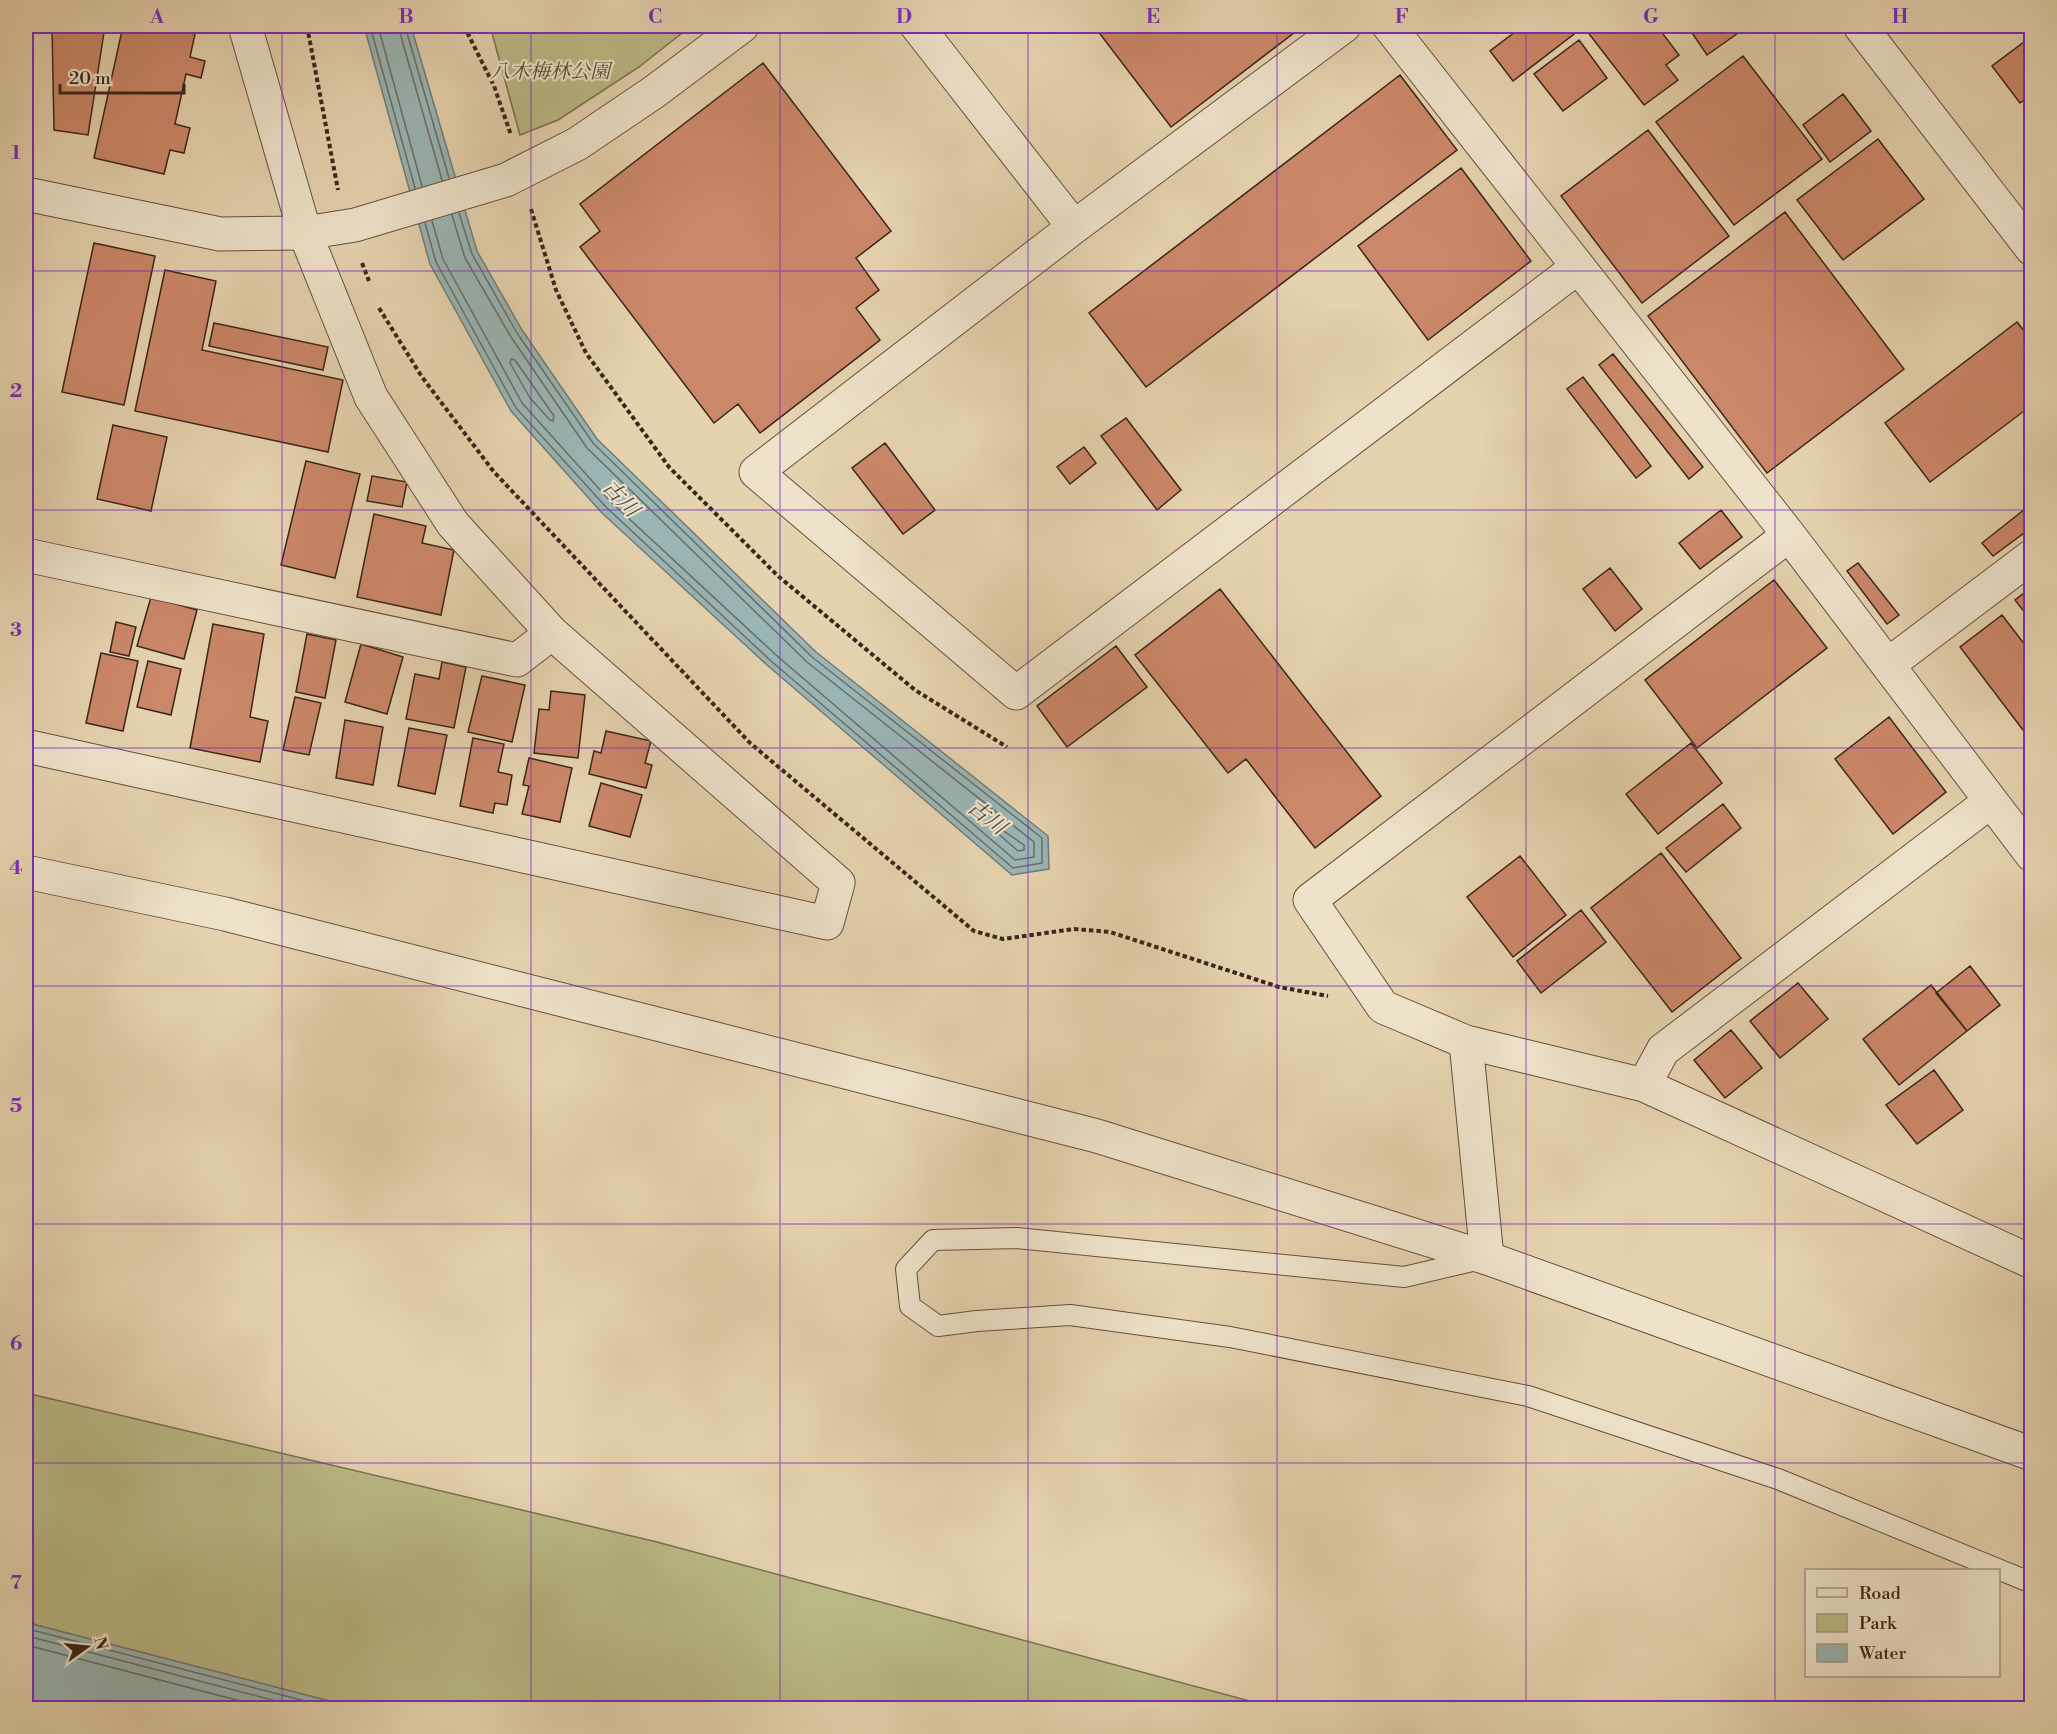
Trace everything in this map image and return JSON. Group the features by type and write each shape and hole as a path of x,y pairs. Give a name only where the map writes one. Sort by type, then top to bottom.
{"street":[{"path":"26,746 827,923 838,883 552,633 453,524 371,397 305,233 244,26"},
{"path":"26,194 220,234 305,233 352,226 506,180 577,144 654,92 742,26"},
{"path":"917,26 1074,227"},
{"path":"1344,26 1074,227 756,472 1016,693 1578,267"},
{"path":"1389,26 1790,535 2031,855"},
{"path":"1860,26 2031,249"},
{"path":"1790,535 1310,900 1383,1007 1466,1042 1644,1085 2031,1262"},
{"path":"26,555 517,660 552,633"},
{"path":"1889,664 2031,556"},
{"path":"1644,1085 1663,1050 1991,801"},
{"path":"26,872 225,914 1097,1136 1486,1258 2031,1454"},
{"path":"1466,1042 1486,1258"}],"lane":[{"path":"1486,1258 1404,1277 1017,1238 933,1240 906,1269 910,1305 938,1326 1070,1315 1230,1337 1528,1396 1778,1479 1997,1569"},
{"path":"2000,1570 2031,1583"}],"path":[{"path":"308,26 352,226 370,284"},
{"path":"464,26 494,86 512,136"},
{"path":"376,303 422,377 494,472 750,743 974,931 1003,939 1074,929 1110,932 1280,987 1383,1007"}],"green space":[{"name":"八木梅林公園","path":"490,26 691,26 639,67 558,120 520,135"},
{"path":"26,1393 657,1542 1276,1708 356,1708 36,1625 26,1617"}],"water":[{"name":"古川","path":"364,26 411,26 477,251 522,330 597,439 816,652 1048,836 1049,869 1012,875 767,665 601,512 511,411 430,264"},
{"path":"26,1625 36,1625 356,1708 26,1708"}],"building":[{"path":"52,26 105,26 88,135 54,130"},
{"path":"123,26 157,26 195,34 190,57 205,61 201,78 186,74 175,124 190,128 184,153 170,150 164,174 94,158"},
{"path":"1094,26 1303,26 1171,127"},
{"path":"1523,26 1568,26 1574,34 1513,81 1490,51"},
{"path":"1583,26 1657,26 1679,55 1666,65 1678,80 1644,105"},
{"path":"1748,26 1707,55 1688,27"},
{"path":"2032,36 2032,94 2020,103 1992,66"},
{"path":"1579,40 1607,78 1563,111 1534,74"},
{"path":"1743,56 1822,159 1734,225 1656,122"},
{"path":"763,63 891,231 856,258 879,290 856,308 880,340 760,433 738,404 714,423 580,247 600,231 580,204"},
{"path":"1400,75 1457,150 1146,387 1089,313"},
{"path":"1843,94 1871,131 1830,162 1803,125"},
{"path":"1648,130 1729,236 1642,303 1561,196"},
{"path":"1878,139 1924,199 1843,260 1797,200"},
{"path":"1461,168 1531,261 1428,340 1358,246"},
{"path":"1785,212 1904,369 1767,473 1648,316"},
{"path":"94,243 155,256 124,405 62,392"},
{"path":"165,270 216,281 202,350 343,380 328,452 135,411"},
{"path":"2017,322 2032,341 2032,405 1930,482 1885,423"},
{"path":"214,323 328,347 323,370 209,346"},
{"path":"1613,354 1703,467 1689,479 1599,365"},
{"path":"1583,377 1651,466 1636,478 1567,389"},
{"path":"1126,418 1181,490 1157,510 1101,436"},
{"path":"113,425 167,437 151,511 97,499"},
{"path":"885,443 935,510 903,534 852,468"},
{"path":"1084,447 1096,463 1070,484 1057,467"},
{"path":"306,461 360,474 335,578 281,565"},
{"path":"372,476 407,482 402,507 367,501"},
{"path":"2025,509 2032,518 2032,527 1993,556 1982,543"},
{"path":"1721,510 1742,537 1700,569 1679,543"},
{"path":"374,514 426,526 422,543 454,550 441,615 357,597"},
{"path":"1858,563 1899,615 1887,624 1847,571"},
{"path":"1610,568 1642,609 1615,631 1583,589"},
{"path":"1774,580 1827,648 1697,748 1645,680"},
{"path":"2032,587 2032,622 2015,600"},
{"path":"1220,589 1381,796 1315,848 1246,759 1228,773 1135,655"},
{"path":"151,597 197,610 184,659 137,646"},
{"path":"2002,615 2032,654 2032,730 2026,734 1960,647"},
{"path":"116,622 136,627 129,656 110,652"},
{"path":"213,624 264,634 250,717 268,721 260,762 190,748"},
{"path":"307,634 336,640 325,698 296,692"},
{"path":"361,644 403,657 387,714 345,702"},
{"path":"1116,646 1147,687 1067,747 1037,706"},
{"path":"101,653 138,661 123,731 86,723"},
{"path":"148,661 181,669 171,715 137,707"},
{"path":"442,662 466,667 454,728 406,719 415,674 439,679"},
{"path":"482,676 525,685 512,742 468,732"},
{"path":"551,691 585,695 578,758 534,753 539,709 549,710"},
{"path":"295,697 321,703 309,755 283,750"},
{"path":"1889,717 1946,792 1893,834 1835,759"},
{"path":"345,720 383,727 373,785 336,778"},
{"path":"409,728 447,735 435,794 398,786"},
{"path":"606,731 651,741 645,763 652,765 646,788 589,774 594,751 601,753"},
{"path":"473,738 504,744 498,772 512,775 507,805 495,803 493,813 460,806"},
{"path":"1691,743 1722,783 1658,834 1626,794"},
{"path":"529,758 572,768 560,822 522,814 529,786 523,785"},
{"path":"601,783 642,795 630,837 589,826"},
{"path":"1723,804 1741,828 1686,872 1666,848"},
{"path":"1661,853 1741,958 1672,1012 1591,908"},
{"path":"1520,856 1566,915 1513,957 1467,897"},
{"path":"1581,910 1606,942 1541,993 1517,961"},
{"path":"1970,966 2000,1005 1967,1031 1936,993"},
{"path":"1798,983 1828,1019 1780,1058 1750,1021"},
{"path":"1931,985 1967,1031 1899,1085 1863,1039"},
{"path":"1731,1030 1762,1068 1725,1098 1694,1060"},
{"path":"1934,1070 1963,1110 1917,1144 1886,1105"}]}
